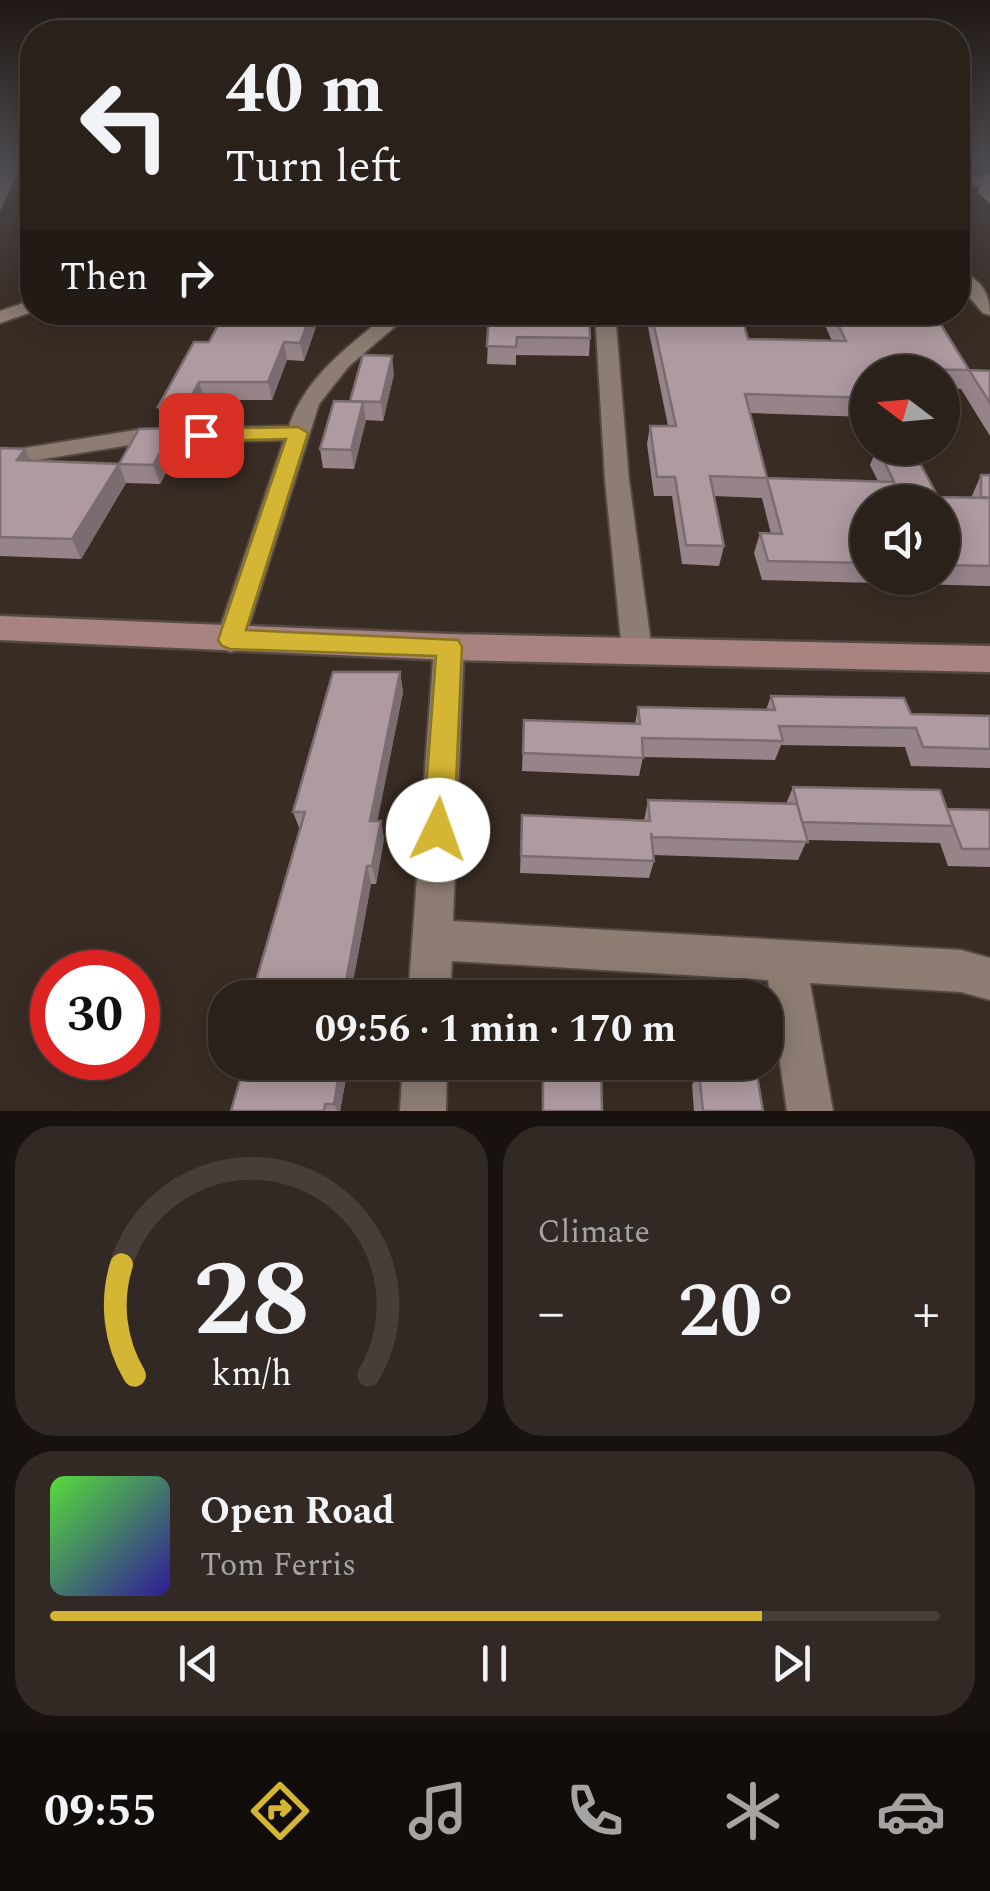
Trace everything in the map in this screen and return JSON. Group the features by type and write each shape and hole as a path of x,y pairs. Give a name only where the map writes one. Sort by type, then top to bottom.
{"street":[{"path":"970,289 990,310"},
{"path":"230,640 308,403 342,362 387,325"},
{"path":"605,325 617,480 637,651"},
{"path":"0,458 136,436 298,433"},
{"path":"0,628 230,640 990,659"},
{"path":"430,980 450,646"},
{"path":"432,940 960,971 990,979"},
{"path":"786,960 810,1111"},
{"path":"423,1111 425,1080"}],"building":[{"path":"218,325 307,325 300,343 284,342 268,382 199,382 186,406 158,407 194,342 209,342"},
{"path":"488,325 590,325 590,338 517,337 516,347 487,346"},
{"path":"654,325 744,325 748,339 846,341 838,325 941,325 960,355 850,355 850,397 745,394 767,478 710,476 724,546 686,545 675,477 657,477 650,426 676,426"},
{"path":"363,355 392,356 381,402 350,401"},
{"path":"960,356 969,370 960,370"},
{"path":"969,370 990,371 990,403"},
{"path":"334,401 363,402 351,450 320,449"},
{"path":"174,428 153,465 119,464 139,429"},
{"path":"0,448 25,449 17,460 119,464 72,539 0,537"},
{"path":"886,465 921,465 932,485 850,485 850,563 768,561 760,533 782,534 767,478 894,482"},
{"path":"981,475 990,475 990,498 981,497"},
{"path":"960,497 990,498 990,566 960,565"},
{"path":"333,672 400,672 370,821 381,821 372,866 367,866 346,980 256,980 305,812 293,812"},
{"path":"771,696 904,698 911,714 990,716 990,749 923,747 916,728 779,726 783,741 642,738 643,758 523,753 524,720 640,724 638,707 775,710"},
{"path":"793,787 940,790 953,826 802,822"},
{"path":"648,800 797,804 808,842 652,837 651,833 654,861 521,856 522,815 650,821"},
{"path":"947,809 990,810 990,849 962,849"},
{"path":"240,1080 338,1080 334,1104 325,1104 324,1111 231,1111"},
{"path":"543,1080 601,1080 602,1111 543,1111"},
{"path":"700,1080 758,1080 763,1111 703,1111"}],"route":[{"path":"201,435 298,433 230,640 450,646 438,830"}]}
